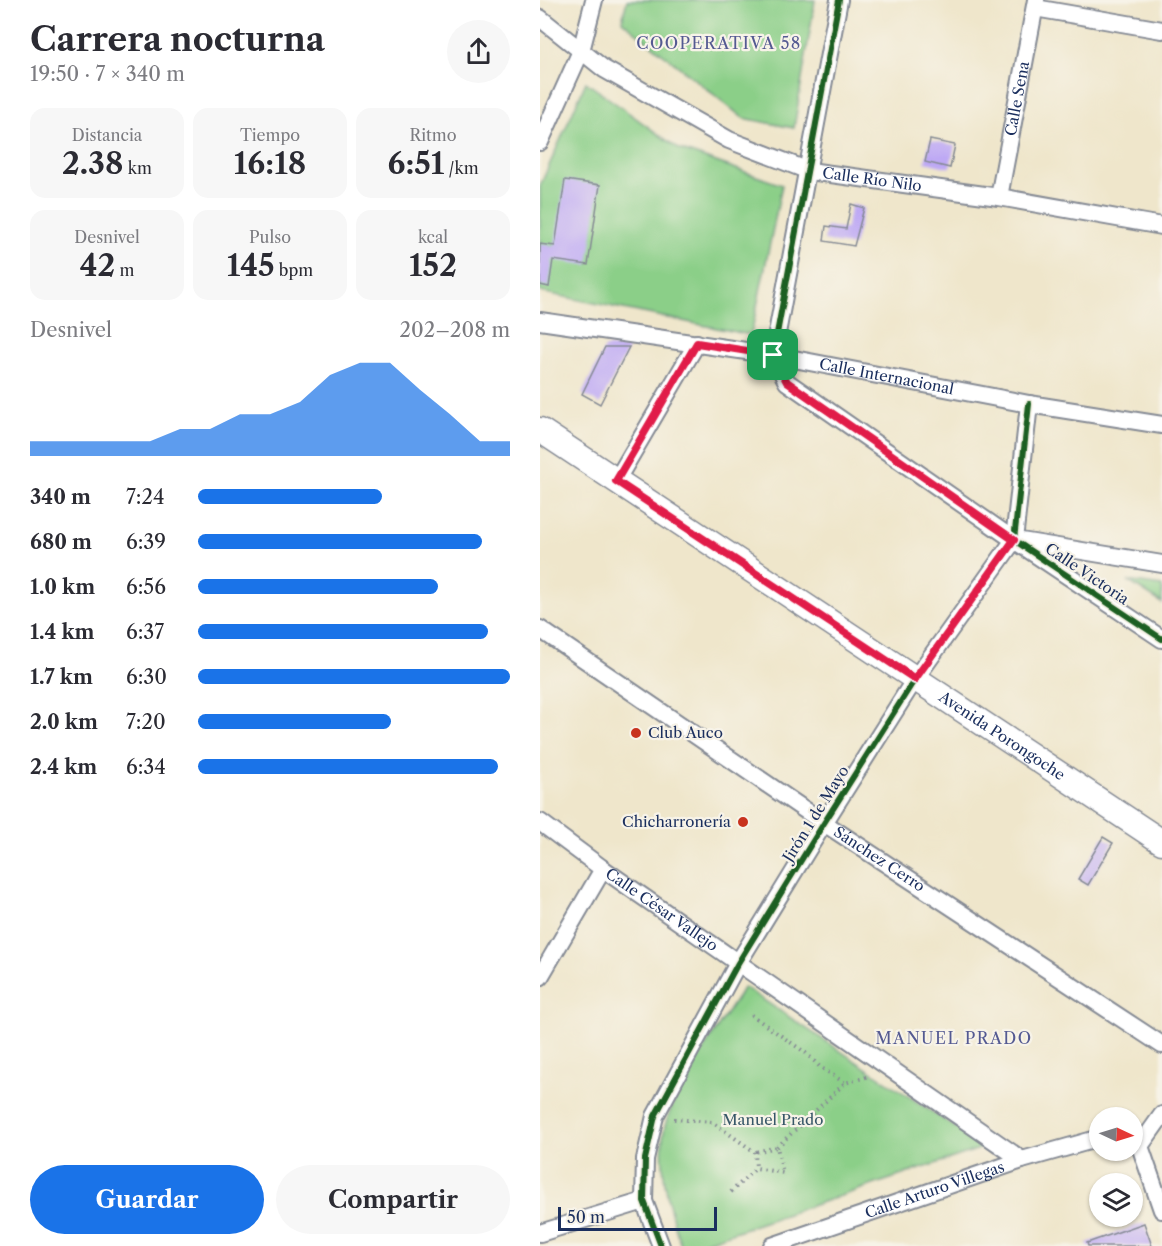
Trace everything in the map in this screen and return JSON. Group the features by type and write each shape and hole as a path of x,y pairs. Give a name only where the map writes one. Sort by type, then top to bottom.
{"main road":[{"name":"Avenida Porongoche","path":"540,429 1162,842"}],"street":[{"path":"540,142 581,51 594,0"},
{"path":"773,355 839,0"},
{"path":"1036,4 1162,30"},
{"name":"Calle Sena","path":"999,197 1036,4"},
{"name":"Calle Río Nilo","path":"540,18 604,69 729,140 809,171 999,197 1162,226"},
{"name":"Calle Internacional","path":"540,321 773,355 1029,404 1162,425"},
{"path":"616,481 697,343"},
{"name":"Calle Victoria","path":"773,355 787,382 1014,540 1162,639"},
{"name":"Jirón 1 de Mayo","path":"661,1246 644,1201 645,1159 655,1116 738,963 824,823 915,679 1014,540 1029,404"},
{"path":"1014,540 1162,564"},
{"name":"Sánchez Cerro","path":"540,629 824,823 1162,1045"},
{"name":"Calle César Vallejo","path":"540,822 603,869 1022,1160"},
{"path":"540,977 603,869"},
{"path":"1143,1135 1162,1115"},
{"name":"Calle Arturo Villegas","path":"772,1246 1022,1160 1089,1141"},
{"path":"1143,1161 1162,1210"},
{"path":"540,1233 644,1201"}],"path":[{"path":"667,1119 712,1122 755,1152 777,1147 845,1083 751,1015"},
{"path":"756,1168 783,1173 777,1147"},
{"path":"731,1192 756,1168 755,1152"}],"green space":[{"path":"627,0 815,0 794,128 743,118 622,21"},
{"path":"586,82 679,149 782,185 751,335 540,292 540,186"},
{"path":"1128,581 1162,586 1162,603"},
{"name":"Manuel Prado","path":"744,987 985,1147 693,1246 681,1246 668,1200 663,1166 662,1149 667,1119 682,1086"}],"building":[{"path":"930,140 955,145 950,168 925,162"},
{"path":"565,180 600,185 588,265 553,260 549,287 540,285 540,244 555,246"},
{"path":"851,204 864,208 854,246 824,241 826,226 846,229"},
{"path":"605,347 629,347 600,404 582,394"},
{"path":"1103,837 1113,843 1088,885 1078,879"},
{"path":"1143,1223 1152,1246 1088,1246 1087,1243 1133,1227 1143,1227"}],"cycle path":[{"path":"839,0 773,355 787,382 1014,540 1162,639"},
{"path":"661,1246 644,1201 645,1159 655,1116 738,963 824,823 915,679 1014,540 1029,404"}],"place":[{"name":"Club Auco","path":"636,733"},
{"name":"Chicharronería","path":"743,822"}],"district":[{"name":"COOPERATIVA 58","path":"719,43"},
{"name":"MANUEL PRADO","path":"954,1038"}],"route":[{"path":"697,343 773,355 787,382 1014,540 915,679 616,481 697,343"}]}
